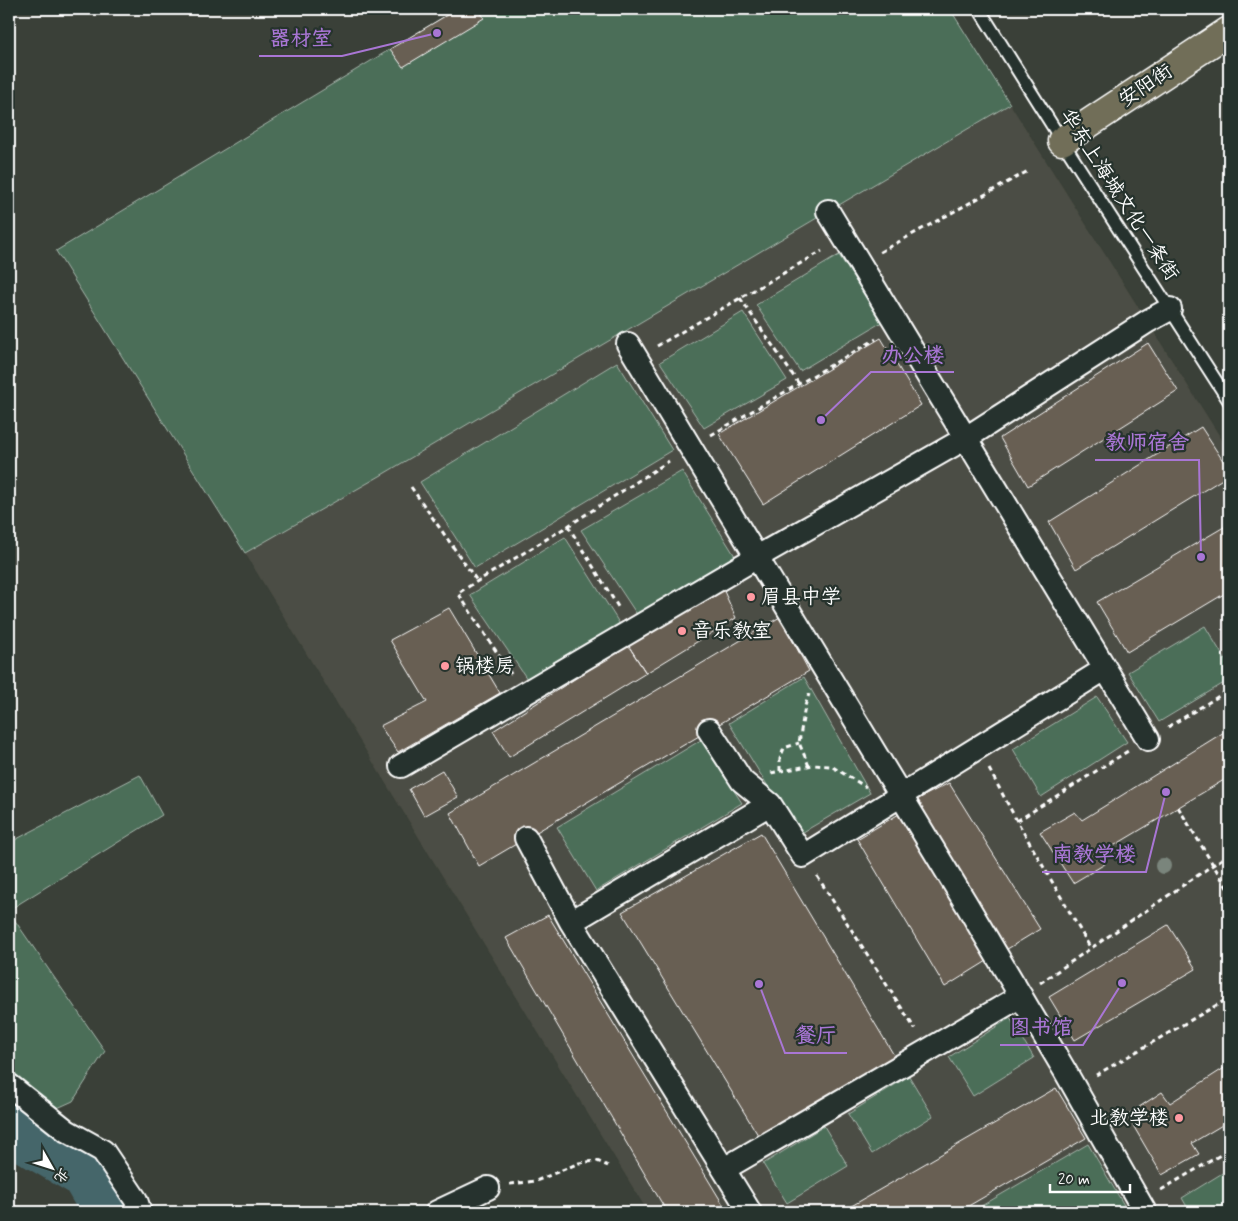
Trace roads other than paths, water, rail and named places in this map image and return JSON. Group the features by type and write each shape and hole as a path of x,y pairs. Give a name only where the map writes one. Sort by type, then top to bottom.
{"main road":[{"name":"安阳街","path":"1062,142 1229,31"}],"street":[{"path":"828,211 1148,739"},
{"path":"401,766 756,556 966,438 1148,321 1170,309"},
{"path":"632,351 827,673 895,799 1021,996 1066,1071 1142,1207"},
{"path":"709,730 742,781 770,804 803,856 1105,669"},
{"path":"571,922 770,804"},
{"path":"526,838 571,922 750,1212"},
{"path":"724,1169 1021,996"},
{"path":"9,1085 67,1131 103,1151 136,1200 140,1212"},
{"path":"436,1212 488,1188"}],"lane":[{"name":"华东上海城文化一条街","path":"979,9 1062,142 1229,401"}],"waterway":[{"path":"9,1129 85,1174 107,1212"}],"place":[{"name":"器材室","path":"437,33"},
{"name":"办公楼","path":"821,420"},
{"name":"教师宿舍","path":"1201,557"},
{"name":"眉县中学","path":"751,597"},
{"name":"音乐教室","path":"682,631"},
{"name":"锅楼房","path":"445,666"},
{"name":"南教学楼","path":"1166,792"},
{"name":"图书馆","path":"1122,983"},
{"name":"餐厅","path":"759,984"},
{"name":"北教学楼","path":"1179,1118"}]}
